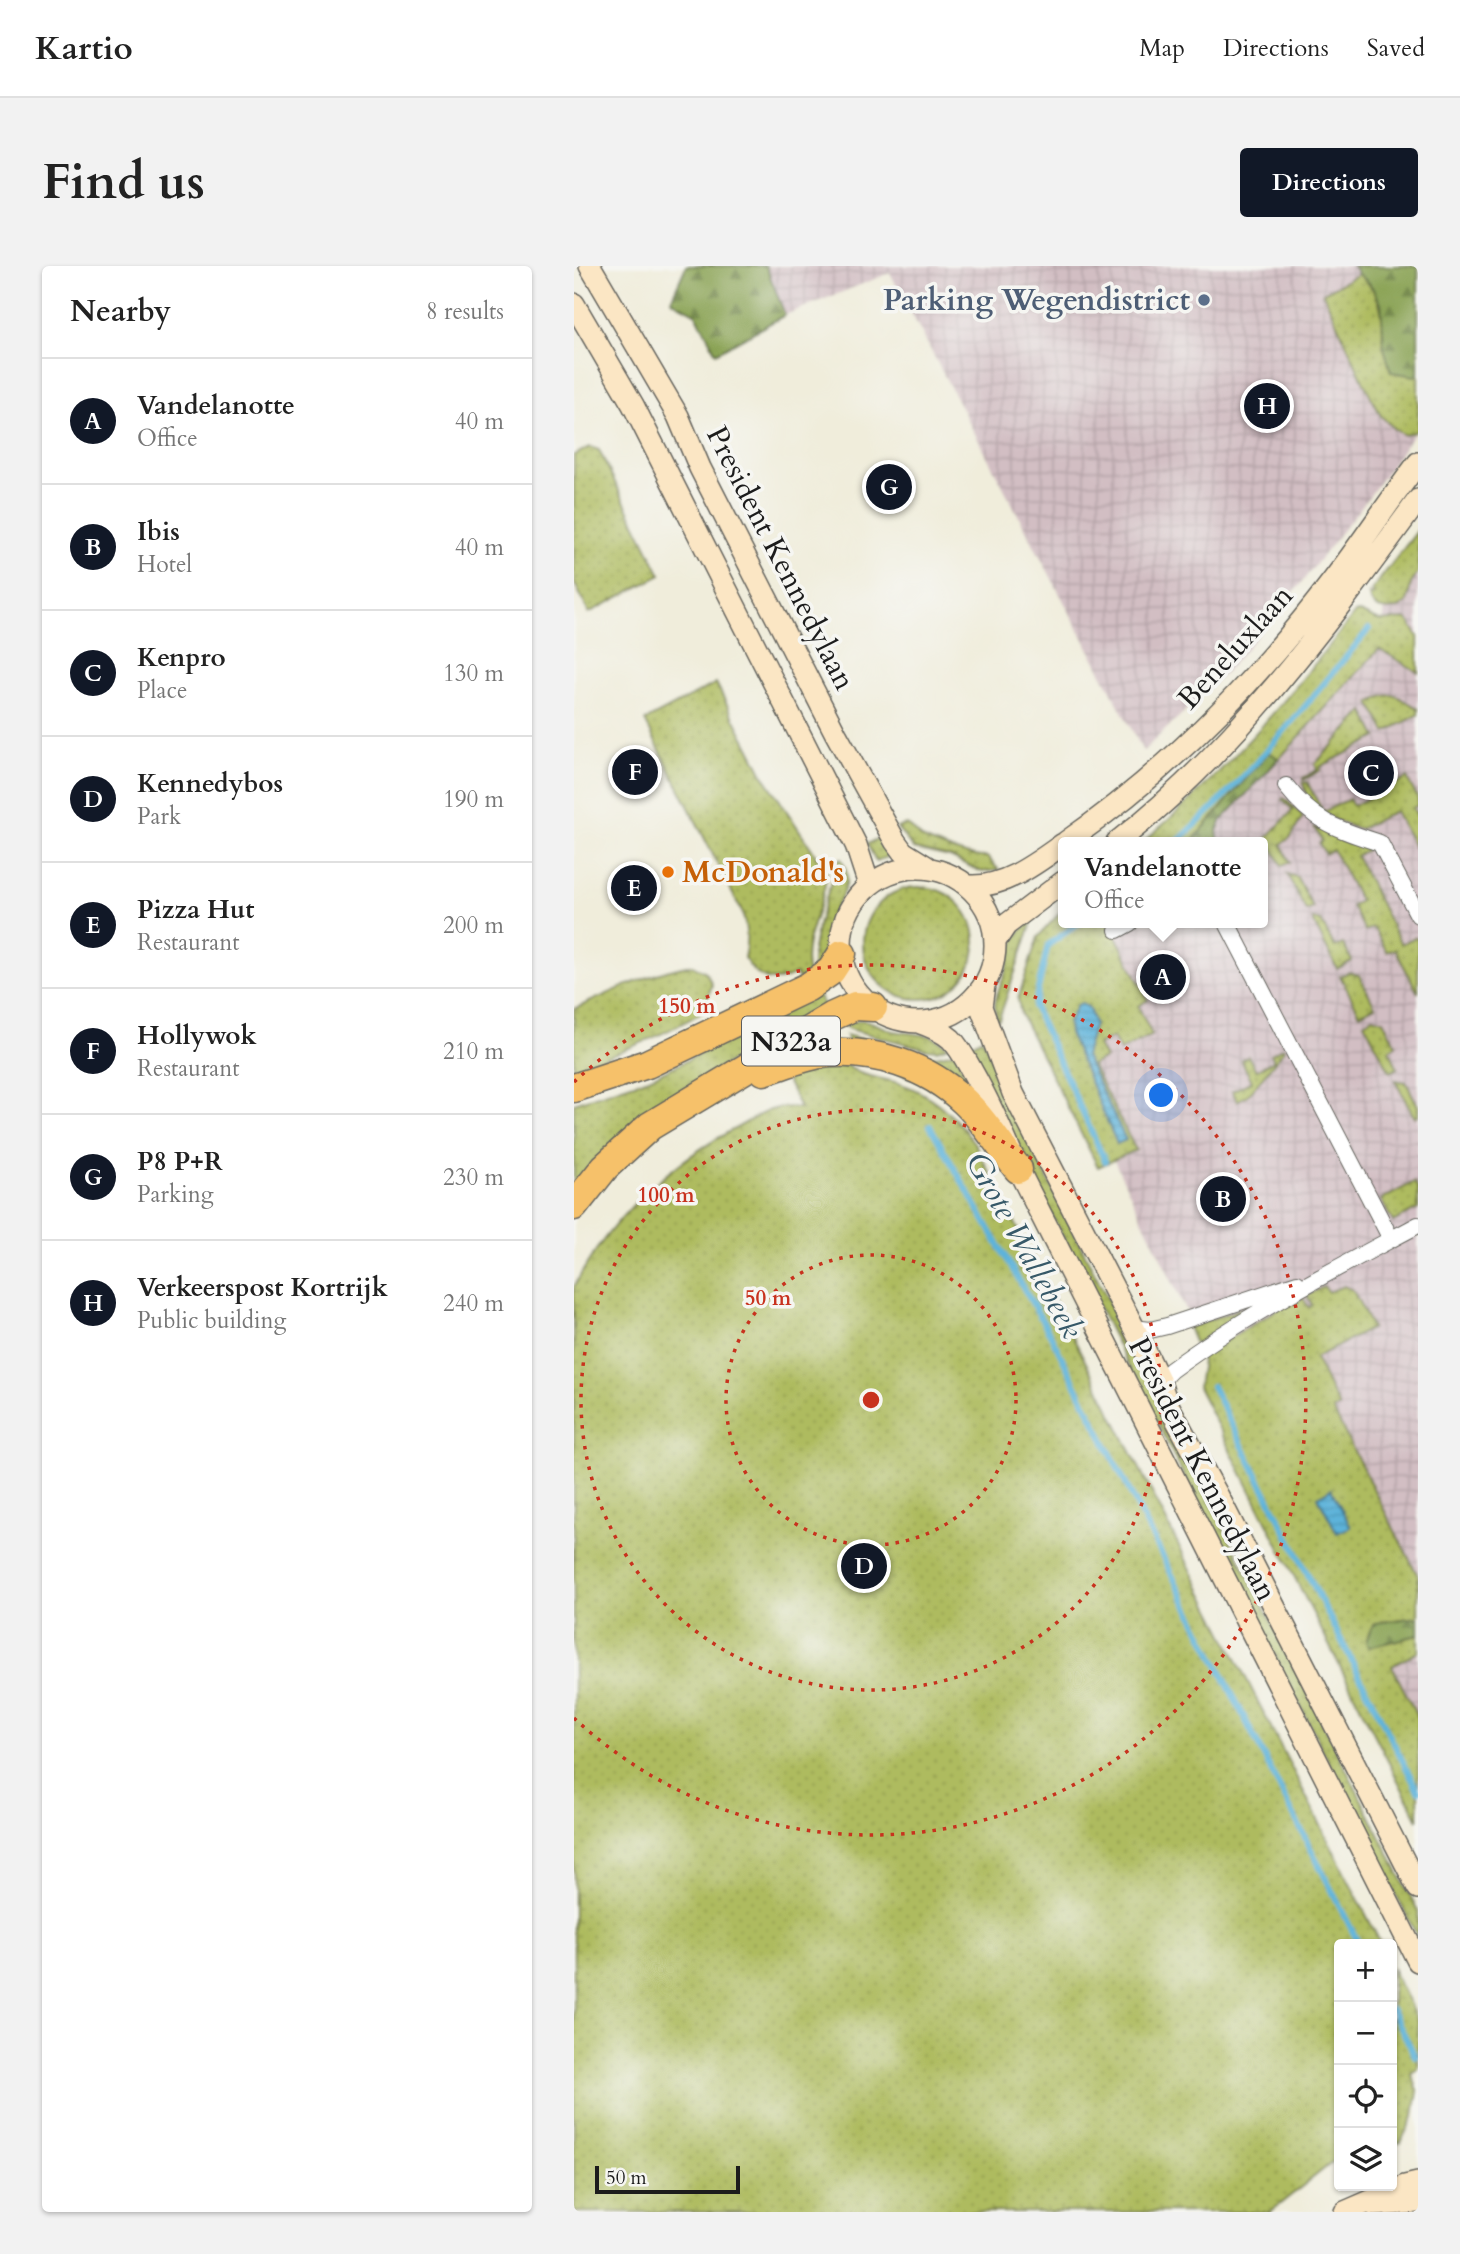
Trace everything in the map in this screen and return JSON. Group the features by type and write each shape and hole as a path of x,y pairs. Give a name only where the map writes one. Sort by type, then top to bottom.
{"highway":[{"name":"N323a","path":"574,1088 647,1063 808,987 831,971 842,954"},
{"name":"N323a","path":"574,1206 605,1167 650,1126 848,1008 873,1007"},
{"path":"712,1088 819,1054 878,1056 912,1067 952,1090 974,1112 1018,1169"}],"main road":[{"name":"President Kennedylaan","path":"590,266 672,405 700,468 836,734 895,841 903,852 927,867"},
{"name":"President Kennedylaan","path":"574,303 633,405 736,606 856,845 869,885"},
{"name":"Beneluxlaan","path":"1073,837 1144,784 1182,751 1231,701 1283,644 1334,580 1418,463"},
{"name":"Beneluxlaan","path":"1123,837 1162,805 1223,744 1346,598 1418,500"},
{"name":"Beneluxlaan","path":"969,886 989,885 1009,878 1058,847"},
{"path":"927,867 949,874 969,886 988,910 996,940 991,971 984,985 968,1003 948,1016 918,1022 894,1018 861,997 845,970 841,939 850,909 869,885 896,870 927,867"},
{"path":"996,940 1006,925 1058,886"},
{"name":"President Kennedylaan","path":"984,985 981,1007 1013,1093 1134,1328 1167,1403 1418,1888"},
{"name":"President Kennedylaan","path":"918,1022 940,1030 958,1046 999,1121 1018,1169 1418,1961"},
{"path":"1353,2209 1418,2183"},
{"path":"1353,2209 1418,2202"}],"street":[{"path":"1286,786 1304,807 1327,825 1380,843 1418,915"},
{"path":"1230,928 1391,1239"},
{"path":"1161,1386 1166,1375 1184,1360 1325,1273 1418,1225"},
{"path":"1134,1328 1150,1330 1167,1326 1325,1273"}],"shaded area":[{"path":"766,266 1353,266 1358,274 1323,293 1404,435 1415,432 1371,494 1287,601 1224,674 1143,751 890,273 785,315"},
{"path":"1418,561 1418,1771 1217,1358 1183,1304 1040,1006 1085,928 1268,928 1268,837 1195,837 1383,625 1385,607"}],"green space":[{"path":"686,266 766,266 785,315 716,353 696,314 671,300"},
{"path":"1353,266 1418,266 1418,374 1415,376 1391,372 1384,348 1381,303 1369,283"},
{"path":"1358,274 1378,298 1384,348 1415,376 1418,374 1418,428 1415,432 1404,435 1381,416 1323,293"},
{"path":"590,447 599,450 661,575 589,613 574,582 574,455"},
{"path":"1418,530 1418,572 1411,584 1407,603 1390,610 1378,608 1370,600 1369,594 1374,594 1371,591"},
{"path":"1359,612 1380,621 1409,621 1418,637 1418,672 1379,649 1279,759 1269,753 1196,837 1149,837 1229,762 1281,704 1355,613"},
{"path":"716,683 765,778 827,872 807,949 808,974 799,979 796,974 780,980 766,979 744,958 746,935 742,912 645,721"},
{"path":"1395,695 1418,708 1418,715 1386,732 1370,703 1383,696"},
{"path":"1364,711 1377,737 1320,767 1321,770 1303,780 1317,770 1315,764"},
{"path":"1269,752 1279,759 1222,820 1217,831 1218,837 1196,837"},
{"path":"1407,778 1418,799 1418,805 1413,808 1418,817 1418,854 1395,811 1360,829 1332,819 1316,808 1303,783 1307,782 1323,812 1349,799 1353,806"},
{"path":"1284,798 1303,816 1291,837 1281,844 1290,862 1282,866 1268,844 1268,837 1293,810 1282,800"},
{"path":"906,825 921,838 938,845 964,854 987,857 999,870 982,872 950,857 914,849 897,828"},
{"path":"1314,827 1368,849 1356,856 1401,944 1415,937 1418,939 1418,993 1395,949 1387,952 1373,927 1365,931 1352,906 1360,901 1333,850 1325,854 1319,843 1322,841"},
{"path":"884,835 893,855 876,861 867,844"},
{"path":"839,859 846,868 846,884 830,920 824,953 813,971 816,932"},
{"path":"1287,874 1297,877 1313,908 1306,911"},
{"path":"919,887 941,891 959,903 971,921 975,943 971,965 959,983 941,995 919,999 897,995 879,983 867,965 863,943 867,921 879,903 897,891"},
{"path":"1058,915 1058,928 1112,928 1148,1000 1138,1006 1152,1035 1120,1051 1113,1037 1098,1045 1105,1058 1092,1065 1136,1150 1098,1167 1021,1015 1018,999 1038,937"},
{"path":"1312,919 1321,921 1335,947 1343,944 1352,961 1337,969"},
{"path":"1030,922 997,1020 996,1000 1014,944 1020,932"},
{"path":"692,965 706,972 712,984 704,1011 641,1043 574,1068 574,1009 617,989"},
{"path":"1349,972 1359,975 1375,1006 1360,1014 1340,976"},
{"path":"817,993 825,1007 644,1114 574,1183 574,1103 649,1078 680,1064"},
{"path":"1373,1017 1383,1020 1396,1045 1389,1050 1398,1068 1390,1072 1364,1022"},
{"path":"860,1020 893,1031 931,1036 948,1046 937,1050 926,1049 849,1029 843,1025"},
{"path":"846,1035 931,1057 955,1052 984,1115 849,1047"},
{"path":"982,1038 1059,1203 1418,1911 1418,1938 967,1047"},
{"path":"1284,1047 1249,1094 1237,1101 1232,1091 1252,1081 1241,1060 1248,1056 1256,1070 1274,1060 1271,1054"},
{"path":"846,1064 857,1072 910,1087 942,1107 960,1124 975,1144 1378,1939 1334,1939 1334,2161 1270,2212 574,2212 574,1287 605,1238 624,1215 667,1174 715,1140 761,1114 780,1108 800,1108 783,1072"},
{"path":"1395,1080 1406,1082 1418,1106 1418,1115 1414,1117"},
{"path":"1414,1182 1418,1189 1418,1209 1393,1222 1381,1200"},
{"path":"1324,1286 1328,1292 1344,1286 1353,1290 1372,1328 1315,1358 1339,1407 1333,1410 1418,1576 1418,1617 1386,1621 1369,1647 1418,1635 1418,1652 1392,1666 1418,1718 1418,1820 1198,1387 1202,1361 1199,1357 1290,1302 1292,1304 1303,1298 1309,1308 1312,1305 1307,1296"},
{"path":"1249,1306 1250,1311 1195,1344 1188,1327"},
{"path":"1418,1617 1418,1635 1368,1647 1366,1642 1376,1623"},
{"path":"1397,1978 1418,2022 1418,2069 1411,2073 1418,2090 1414,2115 1401,2142 1397,2144"}],"water":[{"path":"1082,1003 1089,1008 1094,1024 1085,1056 1126,1140 1117,1144 1069,1033 1068,1023 1077,1005"},
{"path":"1331,1489 1351,1527 1337,1533 1318,1497"}],"waterway":[{"path":"1182,837 1253,766 1369,629"},
{"path":"1072,928 1048,945 1034,1007 1105,1161"},
{"name":"Grote Wallebeek","path":"930,1126 1050,1334 1356,1939"},
{"path":"1212,1386 1418,1791"},
{"path":"1397,2020 1415,2056"}],"place":[{"name":"Parking Wegendistrict","path":"1204,300"},
{"name":"Verkeerspost Kortrijk","path":"1267,406"},
{"name":"P8 P+R","path":"889,487"},
{"name":"Hollywok","path":"635,772"},
{"name":"Kenpro","path":"1371,773"},
{"name":"McDonald's","path":"668,872"},
{"name":"Pizza Hut","path":"634,888"},
{"name":"Vandelanotte","path":"1163,977"},
{"name":"Ibis","path":"1223,1199"},
{"name":"Kennedybos","path":"864,1566"}]}
